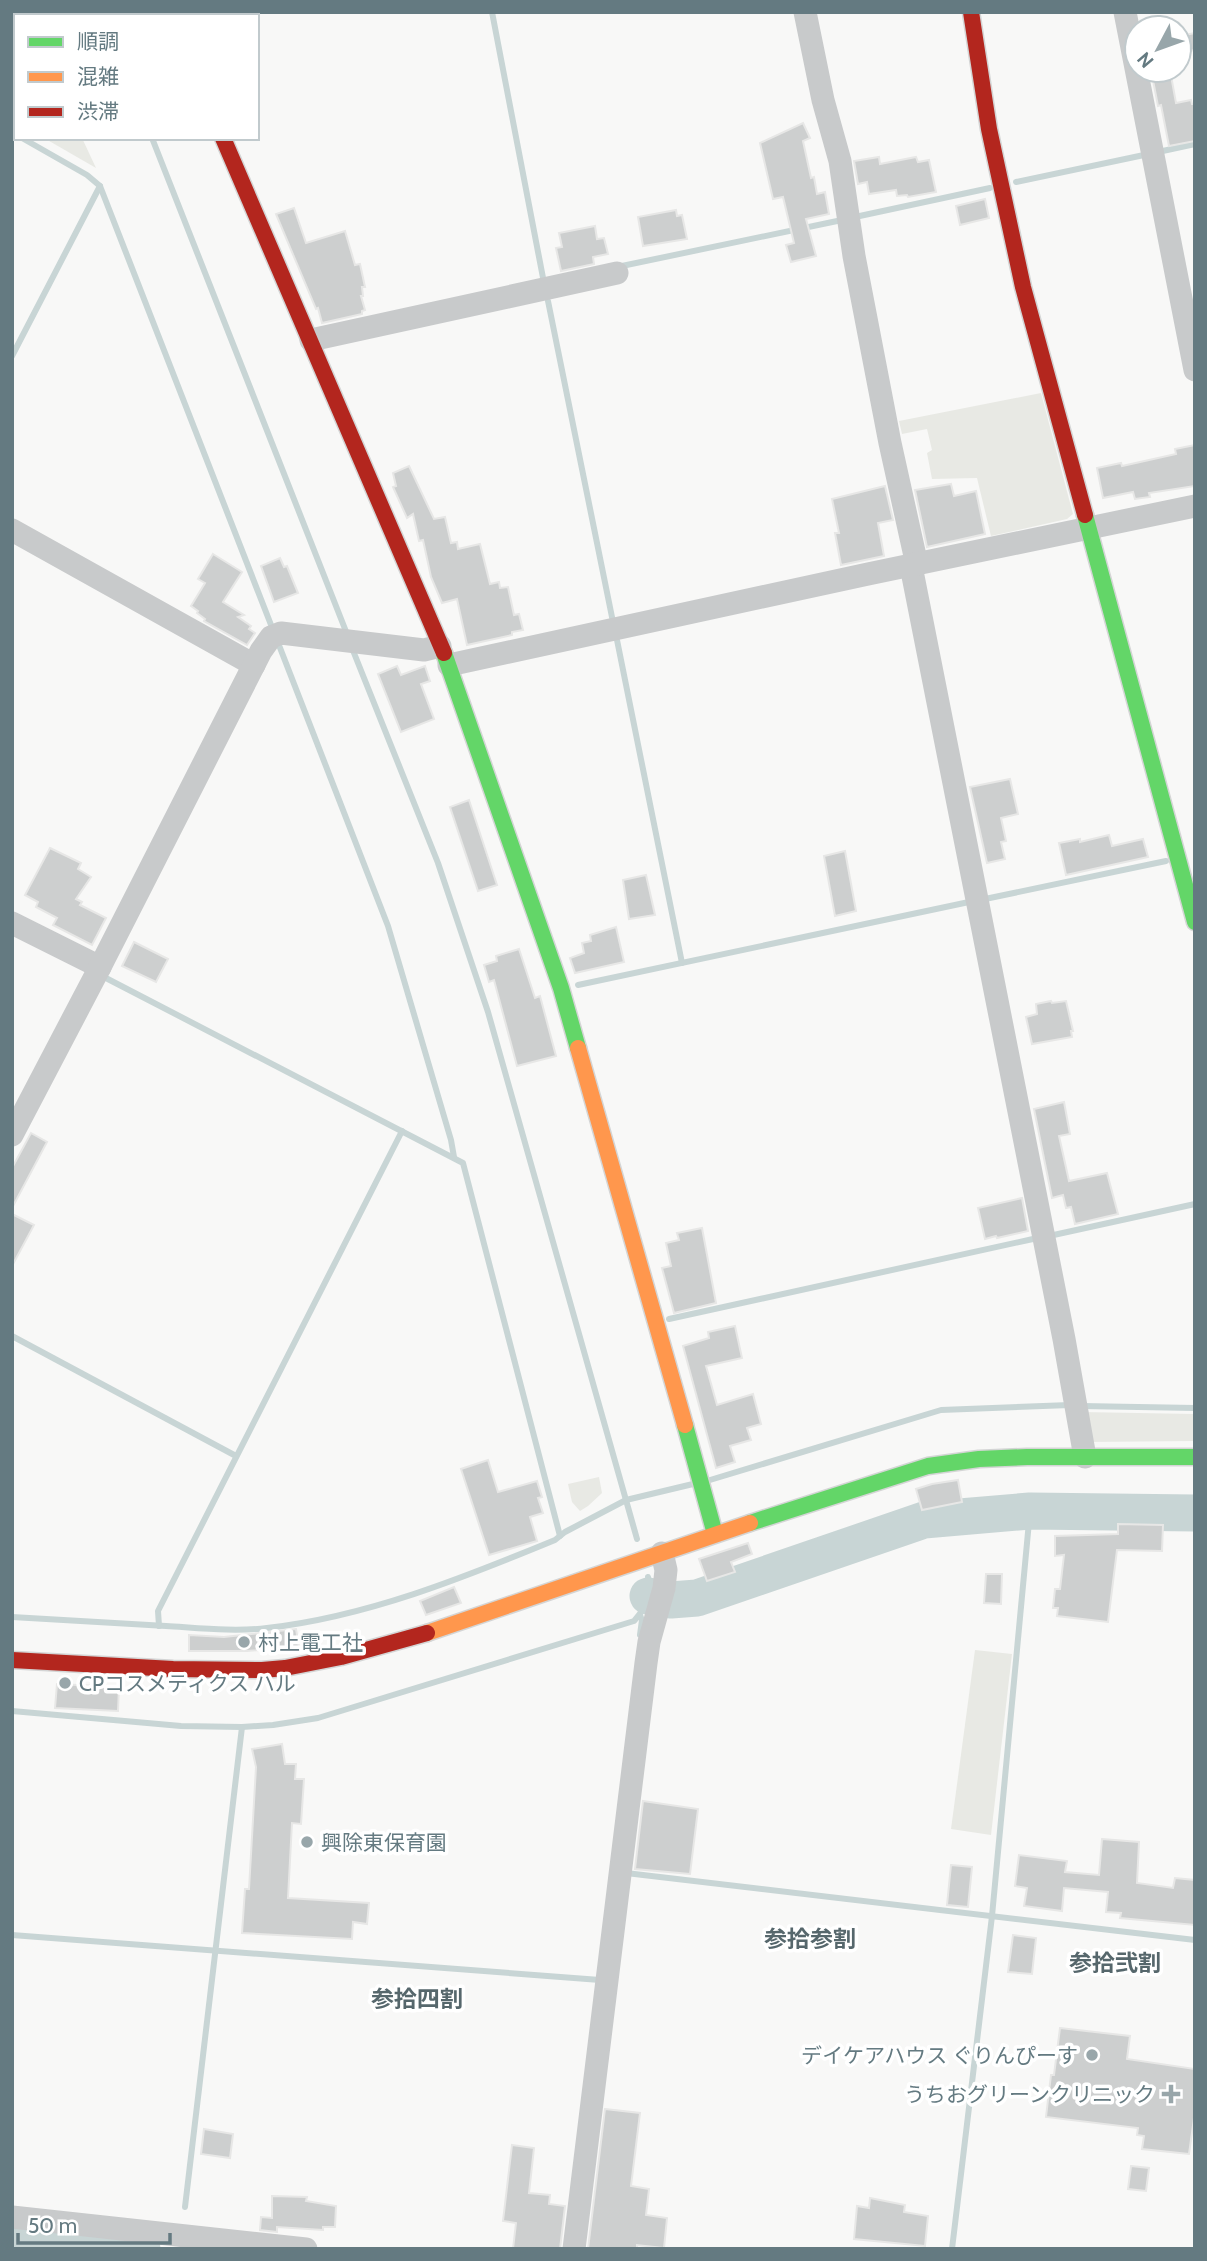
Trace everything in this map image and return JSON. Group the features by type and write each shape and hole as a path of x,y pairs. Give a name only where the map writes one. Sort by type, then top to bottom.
{"street":[{"path":"805,12 823,100 841,161 856,268 1085,1458"},
{"path":"971,12 989,129 1023,287 1195,922"},
{"path":"1125,12 1195,370"},
{"path":"224,140 444,656 561,988 647,1285 715,1534"},
{"path":"311,340 617,273"},
{"path":"12,1135 261,651 276,635 349,640 424,650 444,656 914,565 1195,506"},
{"path":"12,530 254,665"},
{"path":"12,923 98,972"},
{"path":"12,1660 218,1671 285,1668 341,1657 439,1630 715,1534 929,1466 979,1459 1195,1457"},
{"path":"574,2249 646,1663 666,1570 662,1553"},
{"path":"12,2217 293,2248"}],"shaded area":[{"path":"47,140 83,140 96,168"},
{"path":"1041,393 1073,514 1067,519 991,536 977,478 932,479 927,453 932,450 927,429 902,434 899,421"},
{"path":"1081,1412 1195,1414 1195,1441 1088,1442"},
{"path":"599,1477 602,1493 580,1511 572,1502 568,1484"},
{"path":"975,1650 1012,1654 991,1835 951,1829"}],"building":[{"path":"1193,33 1195,33 1193,50"},
{"path":"1154,84 1173,84 1176,103 1191,100 1192,104 1195,104 1195,141 1169,146 1161,105 1158,106"},
{"path":"803,123 810,138 803,141 811,178 814,177 817,194 825,192 829,214 806,219 816,256 791,262 786,245 794,243 783,197 773,199 760,143"},
{"path":"879,157 880,164 916,157 918,162 929,160 936,192 908,197 897,196 896,190 869,194 867,182 858,184 854,161"},
{"path":"985,199 989,218 960,225 956,206"},
{"path":"294,208 306,243 345,231 355,265 360,264 365,287 362,287 361,296 365,310 362,314 322,323 318,308 316,309 276,214"},
{"path":"676,210 677,216 682,215 687,239 643,246 638,217"},
{"path":"595,226 597,239 604,238 608,254 593,257 594,264 561,271 556,248 562,247 559,233"},
{"path":"1195,445 1195,486 1149,493 1150,497 1135,499 1133,492 1103,498 1097,468 1121,463 1122,466 1176,454 1175,449"},
{"path":"409,466 434,519 445,517 451,543 457,542 458,549 480,544 490,584 499,582 500,588 508,587 514,615 519,614 523,630 467,645 457,599 442,603 431,577 423,540 419,541 413,514 407,518 393,487 396,486 393,473"},
{"path":"951,484 954,496 976,491 985,534 927,547 915,490"},
{"path":"885,486 893,520 878,523 884,556 841,565 835,533 839,533 832,499"},
{"path":"213,554 242,572 223,602 244,615 238,617 251,626 249,629 255,633 247,645 204,621 191,606 205,583 198,579"},
{"path":"280,558 284,567 287,566 298,593 274,602 261,566"},
{"path":"397,666 401,675 425,666 430,681 421,684 434,719 401,732 378,674"},
{"path":"1010,779 1018,814 1001,818 1006,841 1001,842 1005,859 987,863 970,787"},
{"path":"469,800 497,885 478,891 450,807"},
{"path":"1109,835 1112,846 1143,839 1148,857 1066,875 1059,843 1080,839 1080,842"},
{"path":"50,848 81,863 78,869 91,877 76,899 82,902 80,905 106,918 92,945 53,925 57,918 36,907 38,902 25,895"},
{"path":"845,851 856,911 835,916 824,856"},
{"path":"646,875 655,915 629,919 623,880"},
{"path":"616,927 624,962 575,973 570,958 584,953 582,943 591,941 590,935"},
{"path":"134,942 168,959 156,982 122,966"},
{"path":"519,949 535,998 540,996 556,1056 517,1066 494,980 489,982 484,965 497,961 496,956"},
{"path":"1066,1001 1072,1037 1032,1044 1026,1017 1037,1014 1036,1004"},
{"path":"1064,1102 1070,1134 1059,1136 1069,1181 1107,1173 1118,1214 1075,1224 1071,1207 1066,1208 1063,1195 1052,1198 1034,1109"},
{"path":"31,1133 47,1142 12,1208 12,1168"},
{"path":"1022,1198 1028,1231 985,1239 978,1208"},
{"path":"12,1214 34,1225 12,1266"},
{"path":"702,1228 716,1303 674,1313 662,1268 671,1266 666,1243 679,1240 677,1233"},
{"path":"735,1326 742,1358 706,1366 717,1405 753,1394 761,1424 747,1428 751,1440 730,1446 735,1462 716,1468 683,1346 709,1338 708,1332"},
{"path":"488,1460 498,1492 537,1481 542,1497 538,1498 543,1513 530,1517 537,1541 489,1555 461,1469"},
{"path":"958,1480 962,1502 922,1510 916,1489"},
{"path":"1118,1524 1163,1525 1162,1551 1117,1550 1108,1622 1057,1616 1058,1608 1053,1608 1055,1589 1060,1589 1064,1555 1055,1556 1055,1536 1118,1534"},
{"path":"748,1543 752,1554 731,1562 735,1572 707,1581 699,1559"},
{"path":"986,1574 1002,1574 1001,1604 984,1603"},
{"path":"454,1587 461,1603 426,1615 420,1601"},
{"name":"村上電工社","path":"296,1629 299,1647 247,1651 189,1651 189,1635 224,1637"},
{"path":"57,1684 119,1687 118,1711 55,1708"},
{"path":"282,1744 285,1764 296,1764 295,1779 304,1779 301,1824 292,1823 288,1898 369,1903 367,1924 353,1922 352,1939 242,1933 245,1889 249,1889 256,1767 252,1749"},
{"path":"643,1801 698,1809 690,1874 635,1869"},
{"path":"1102,1839 1139,1842 1137,1883 1173,1888 1175,1878 1195,1880 1195,1925 1120,1918 1121,1913 1106,1912 1108,1892 1064,1888 1062,1911 1024,1906 1027,1888 1015,1886 1019,1855 1067,1861 1065,1872 1099,1875"},
{"path":"951,1865 972,1867 968,1907 947,1905"},
{"path":"1013,1935 1036,1938 1032,1974 1008,1972"},
{"path":"1060,2028 1130,2036 1127,2059 1195,2069 1195,2111 1189,2154 1142,2149 1144,2136 1137,2135 1138,2128 1046,2117"},
{"path":"605,2109 640,2113 631,2186 649,2189 646,2215 667,2218 664,2248 637,2245 637,2249 588,2249"},
{"path":"204,2129 233,2134 230,2158 201,2154"},
{"path":"512,2145 534,2148 529,2193 550,2195 549,2204 565,2206 560,2249 513,2249 516,2223 503,2221"},
{"path":"1131,2166 1149,2168 1146,2191 1128,2189"},
{"path":"272,2196 307,2197 306,2201 336,2206 335,2227 323,2227 323,2230 277,2227 277,2232 260,2230 261,2217 272,2218"},
{"path":"870,2198 905,2205 904,2212 928,2216 925,2246 854,2239 857,2206 869,2208"}],"waterway":[{"path":"492,12 544,283"},
{"path":"26,140 87,175 100,186 273,630"},
{"path":"153,140 347,634"},
{"path":"1158,152 1195,144"},
{"path":"1016,182 1144,155"},
{"path":"12,356 100,186"},
{"path":"855,217 990,188"},
{"path":"617,267 842,220"},
{"path":"548,301 613,622"},
{"path":"277,640 388,926 454,1157"},
{"path":"617,640 682,963"},
{"path":"352,648 438,863 488,1012 637,1539"},
{"path":"985,899 1166,861"},
{"path":"578,985 969,902"},
{"path":"102,976 463,1163 560,1536"},
{"path":"159,1626 158,1611 402,1131"},
{"path":"1049,1236 1195,1204"},
{"path":"669,1319 1033,1239"},
{"path":"12,1336 236,1456"},
{"path":"710,1480 941,1410 1070,1405"},
{"path":"1081,1406 1195,1408"},
{"path":"12,1617 229,1630 304,1623 377,1605 450,1582 555,1540 626,1500 693,1484"},
{"path":"952,2249 992,1916 1030,1511"},
{"path":"648,1596 671,1600 697,1598 924,1520 1030,1511 1195,1513"},
{"path":"12,1711 181,1726 242,1727 318,1718 634,1621 647,1600 650,1589 648,1577"},
{"path":"640,1615 640,1635"},
{"path":"185,2207 242,1727"},
{"path":"626,1873 1195,1940"},
{"path":"12,1935 600,1980"},
{"path":"12,2235 142,2249"}],"traffic: fast":[{"path":"1085,515 1195,922"},
{"path":"444,653 561,988 578,1048"},
{"path":"685,1425 715,1534"},
{"path":"750,1523 928,1466 979,1459 1027,1457 1195,1457"}],"traffic: slow":[{"path":"578,1048 685,1425"},
{"path":"427,1633 750,1523"}],"traffic: jam":[{"path":"971,12 989,129 1023,287 1085,515"},
{"path":"224,140 444,653"},
{"path":"12,1660 173,1669 262,1670 341,1657 427,1633"}],"place":[{"name":"村上電工社","path":"244,1642"},
{"name":"CPコスメティクス ハル","path":"65,1683"},
{"name":"興除東保育園","path":"307,1842"},
{"name":"デイケアハウス ぐりんぴーす","path":"1092,2055"},
{"name":"うちおグリーンクリニック","path":"1171,2094"}],"district":[{"name":"参拾参割","path":"810,1939"},
{"name":"参拾弐割","path":"1115,1963"},
{"name":"参拾四割","path":"417,1999"}]}
